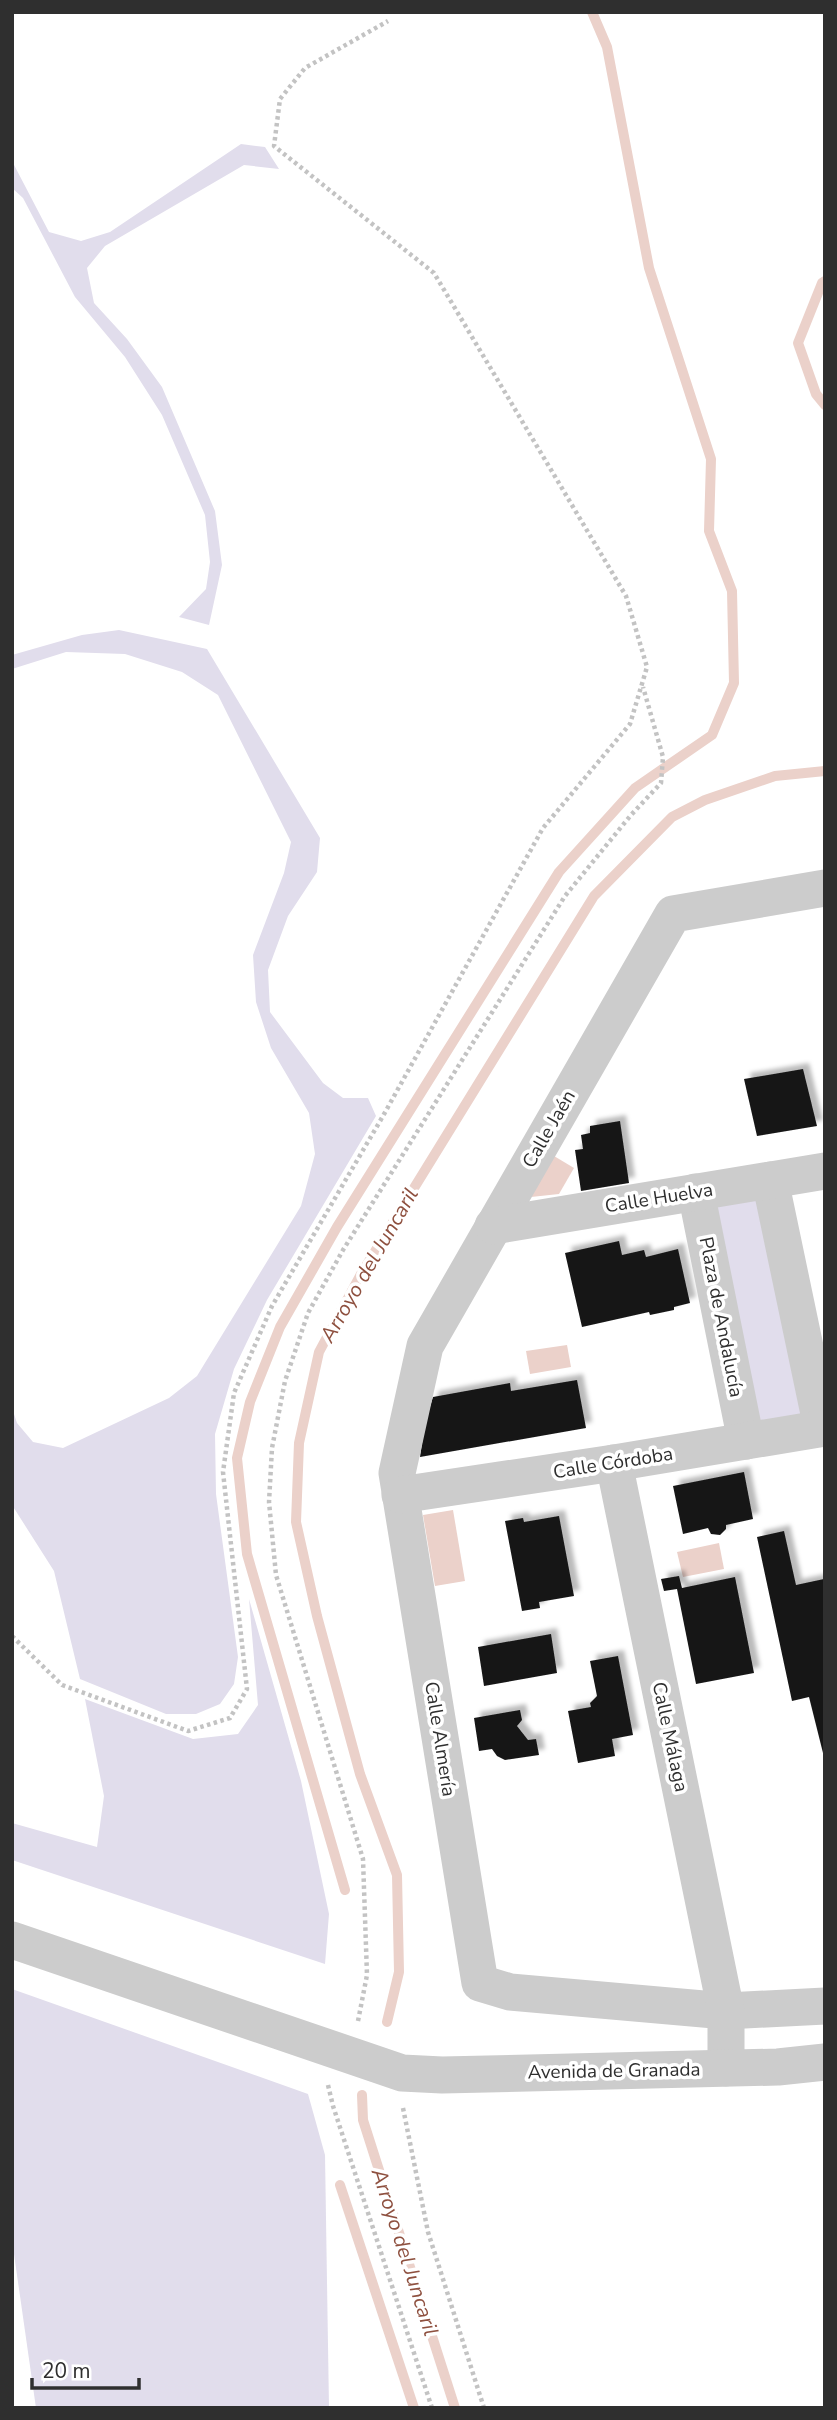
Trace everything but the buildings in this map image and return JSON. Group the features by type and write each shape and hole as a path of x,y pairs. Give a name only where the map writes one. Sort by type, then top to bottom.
{"street":[{"name":"Calle Jaén","path":"400,1495 397,1473 425,1346 673,914 825,888"},
{"name":"Calle Huelva","path":"493,1226 825,1171"},
{"path":"770,1180 823,1428"},
{"name":"Plaza de Andalucía","path":"696,1192 746,1441"},
{"name":"Calle Córdoba","path":"400,1495 823,1428"},
{"name":"Calle Málaga","path":"614,1463 726,2011 726,2068"},
{"name":"Calle Almería","path":"400,1495 480,1983 510,1992 726,2011"},
{"name":"Avenida de Granada","path":"12,1940 402,2073 442,2075 726,2068 825,2062"},
{"path":"726,2011 825,2006"}],"path":[{"path":"12,1636 62,1685 188,1731 230,1718 247,1689 223,1472 234,1393 272,1306 383,1116 542,828 630,724 647,667 626,596 433,273 274,146 280,99 305,68 388,21"},
{"path":"642,685 663,757 661,783"},
{"path":"320,2046 333,2106 432,2408"},
{"path":"402,2073 400,2095 428,2232 484,2408"}],"shaded area":[{"path":"241,144 265,147 279,169 244,165 105,246 87,268 94,303 127,339 162,387 215,511 222,565 209,625 179,617 206,589 210,562 205,515 162,415 125,357 75,297 23,198 12,188 12,161 49,232 81,241 110,232"},
{"path":"119,630 207,649 320,838 317,872 288,916 268,970 270,1012 323,1083 343,1098 368,1098 376,1116 267,1300 234,1369 215,1434 216,1494 238,1657 234,1684 220,1704 196,1714 166,1714 80,1679 54,1571 12,1505 12,1408 17,1423 33,1442 63,1448 169,1398 197,1376 301,1206 315,1154 309,1113 271,1048 256,1002 253,955 284,873 291,842 218,695 182,672 125,654 66,652 12,669 12,655 82,635"},
{"path":"554,1156 574,1168 559,1194 531,1197"},
{"path":"758,1197 810,1420 753,1430 708,1205"},
{"path":"567,1345 571,1367 530,1374 526,1351"},
{"path":"453,1510 465,1581 435,1586 423,1515"},
{"path":"719,1543 724,1569 683,1577 677,1552"},
{"path":"249,1599 301,1781 329,1914 325,1964 12,1860 12,1823 97,1847 104,1796 85,1699 193,1739 238,1734 258,1705"},
{"path":"12,1989 308,2094 325,2155 329,2408 36,2408 12,2240"}],"waterway":[{"path":"345,1890 247,1554 237,1458 250,1402 280,1327 337,1227 559,872 635,788 712,735 734,683 732,591 709,531 711,459 649,268 607,47 592,12"},
{"name":"Arroyo del Juncaril","path":"825,281 798,343 816,394 825,405"},
{"name":"Arroyo del Juncaril","path":"387,2022 399,1972 397,1875 360,1774 317,1616 296,1522 299,1443 319,1352 361,1274 594,896 672,817 705,800 775,776 825,771"},
{"name":"Arroyo del Juncaril","path":"362,2095 363,2120 455,2408"},
{"path":"340,2185 414,2408"}]}
